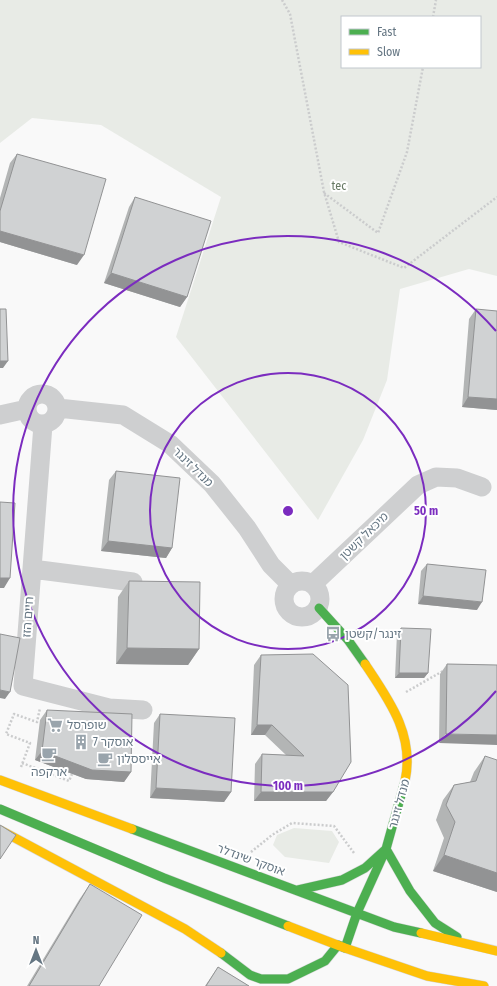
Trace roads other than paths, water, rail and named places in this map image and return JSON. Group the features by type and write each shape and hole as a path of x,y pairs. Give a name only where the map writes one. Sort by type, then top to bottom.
{"main road":[{"name":"מנדל זינגר","path":"319,608 348,640 386,695 401,723 408,754 406,779 386,849 357,913 345,948"},
{"name":"אוסקר שינדלר","path":"0,780 394,927 497,951"},
{"path":"0,809 164,878 345,948 427,976 484,986"},
{"path":"0,830 185,929 209,944 250,975 261,980 288,978 299,975 325,960 338,945 345,948"},
{"path":"298,890 342,880 366,868 386,849 410,891 435,923 475,947"}],"street":[{"path":"44,394 53,399 58,408 56,418 48,424 43,425 29,419 27,409 30,399 34,396 44,394"},
{"name":"מנדל זינגר","path":"58,408 123,415 170,444 212,484 247,528 271,565 291,585"},
{"path":"0,415 27,409"},
{"name":"חיים הזז","path":"43,425 23,686 109,708 143,710"},
{"name":"מיכאל קשטן","path":"313,584 418,485 436,477 458,478 482,487"},
{"path":"32,569 133,582"},
{"path":"300,581 313,584 317,588 321,598 319,608 310,616 304,618 293,615 288,611 284,601 287,589 291,585 300,581"}],"place":[{"name":"זינגר/קשטן","path":"333,634"},
{"name":"שופרסל","path":"55,725"},
{"name":"אוסקר 7","path":"81,742"},
{"name":"ארקפה","path":"49,754"},
{"name":"אייססלון","path":"105,759"}],"park label":[{"name":"tec","path":"339,186"}]}
